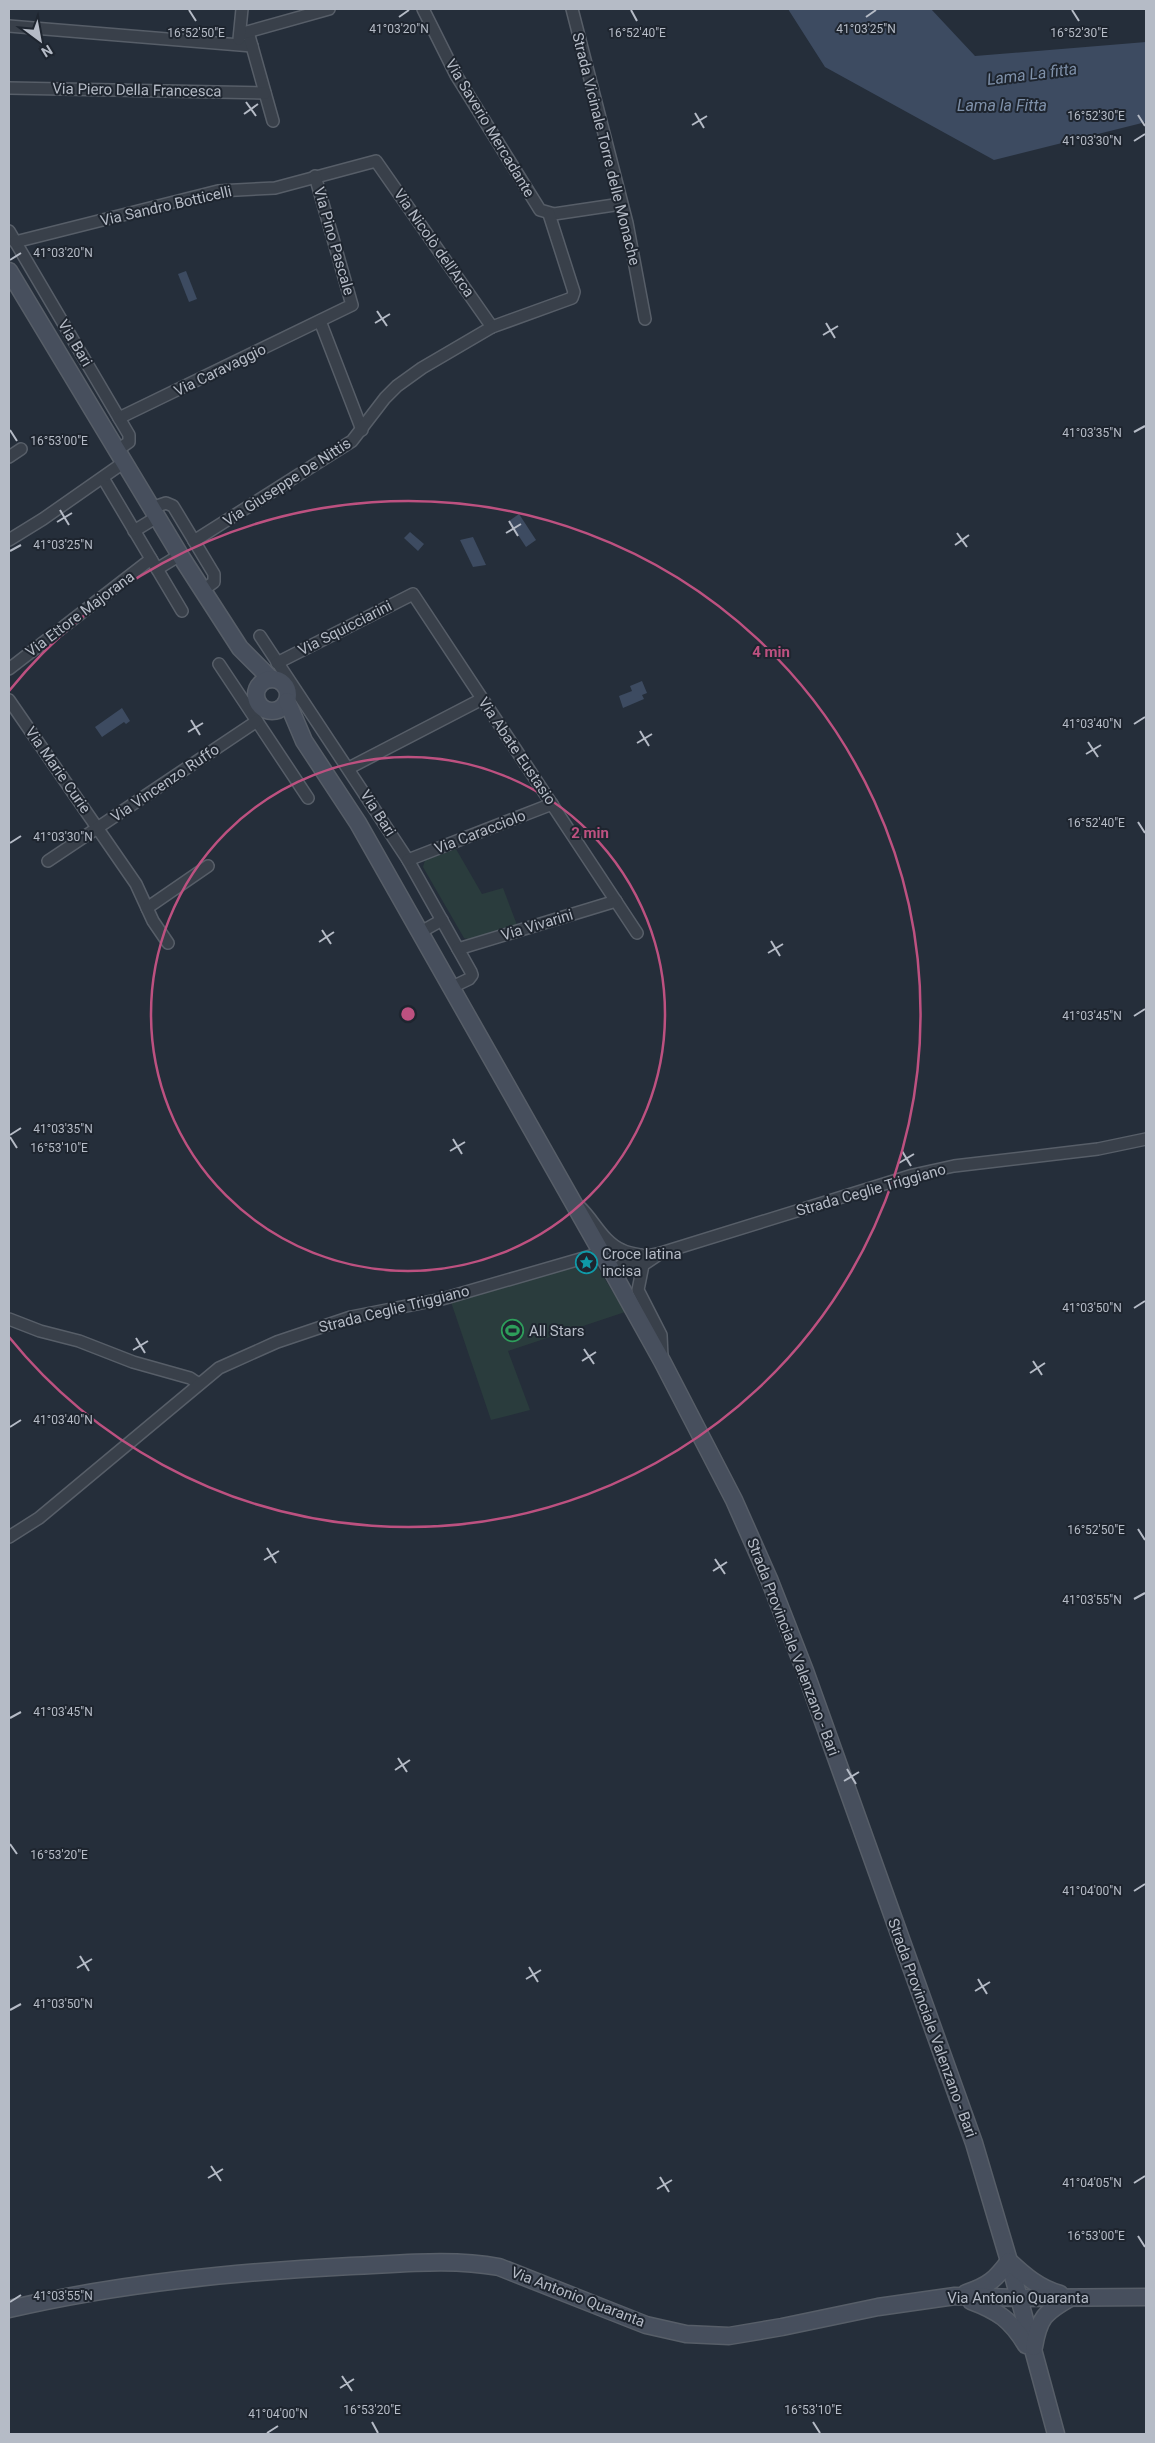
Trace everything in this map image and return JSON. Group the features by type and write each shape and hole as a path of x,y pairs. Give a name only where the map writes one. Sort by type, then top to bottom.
{"main road":[{"name":"Via Bari","path":"9,271 119,457 240,648 259,707 304,741"},
{"name":"Via Bari","path":"240,648 283,687 304,741 358,823 508,1089"},
{"path":"262,682 283,687 281,709 259,707 262,682"},
{"name":"Strada Provinciale Valenzano - Bari","path":"508,1089 662,1361 734,1500 769,1579 801,1661 974,2143 1009,2260 1033,2355"},
{"path":"955,2296 982,2288 999,2275 1009,2260 1029,2280 1047,2290 1072,2297"},
{"name":"Via Antonio Quaranta","path":"9,2309 72,2294 172,2280 267,2270 427,2262 474,2262 499,2267 646,2324 686,2334 729,2336 878,2307 955,2296 1019,2298 1146,2297"},
{"path":"955,2296 994,2310 1016,2327 1033,2355 1056,2434"},
{"path":"1033,2355 1038,2324 1049,2310 1072,2297"}],"street":[{"path":"242,9 242,37 252,46 273,121"},
{"path":"9,26 242,37 329,9"},
{"name":"Via Saverio Mercadante","path":"423,9 452,68 532,198 540,210 549,214 574,295 570,300 492,327"},
{"name":"Strada Vicinale Torre delle Monache","path":"572,9 621,204 645,319"},
{"name":"Via Piero Della Francesca","path":"9,88 265,93"},
{"name":"Via Sandro Botticelli","path":"12,236 218,191 269,189 376,161"},
{"name":"Via Nicolò dell'Arca","path":"376,161 492,327"},
{"name":"Via Pino Pascale","path":"315,176 352,305"},
{"path":"549,214 621,204"},
{"name":"Via Bari","path":"12,236 130,439 119,457"},
{"name":"Via Caravaggio","path":"119,418 352,305"},
{"path":"320,321 362,430"},
{"name":"Via Giuseppe De Nittis","path":"194,541 345,446 362,430 374,411 397,386 464,341 492,327"},
{"path":"9,457 21,449"},
{"path":"9,540 103,478 119,457"},
{"path":"103,478 182,611"},
{"path":"134,531 166,503 173,506 215,577 214,582 203,590"},
{"name":"Via Ettore Majorana","path":"9,669 154,564 180,555"},
{"name":"Via Squicciarini","path":"277,663 413,594"},
{"name":"Via Abate Eustasio","path":"413,594 637,933"},
{"name":"Via Bari","path":"260,636 277,663 283,687 349,768 408,860 458,949 472,975 469,980 450,988"},
{"name":"Via Bari","path":"219,664 259,707 308,798"},
{"path":"349,768 482,698"},
{"name":"Via Marie Curie","path":"9,700 139,887 146,908 168,943"},
{"name":"Via Vincenzo Ruffo","path":"48,861 98,828 259,707"},
{"name":"Via Caracciolo","path":"408,860 552,804"},
{"path":"146,908 208,866"},
{"name":"Via Vivarini","path":"458,949 616,901"},
{"path":"419,933 442,920"},
{"name":"Strada Ceglie Triggiano","path":"612,1272 626,1261 643,1260 913,1175 954,1166 1098,1148 1146,1139"},
{"path":"568,1196 590,1216 608,1241 643,1260 638,1290 661,1336 662,1361"},
{"name":"Strada Ceglie Triggiano","path":"9,1537 39,1518 219,1368 314,1329 351,1317 442,1299 601,1253"},
{"path":"9,1319 40,1331 79,1341 133,1362 190,1378 200,1384"}],"shaded area":[{"path":"456,849 482,894 503,888 517,925 471,940 464,938 423,867 425,860"},
{"name":"All Stars","path":"592,1258 625,1312 508,1351 530,1410 491,1420 451,1302"}],"water":[{"name":"Lama la Fitta","path":"788,9 931,9 975,56 1146,42 1146,122 994,160 825,67"},
{"path":"186,271 197,299 189,302 178,274"},
{"path":"519,514 536,540 526,547 509,521"},
{"path":"410,532 424,544 418,551 404,538"},
{"path":"473,537 486,565 473,567 460,540"},
{"path":"642,681 647,693 642,695 644,699 623,708 619,696 632,691 630,686"},
{"path":"122,708 130,721 126,724 124,722 102,737 95,727"}],"place":[{"name":"Croce latina incisa","path":"586,1263"},
{"name":"All Stars","path":"513,1331"}],"water label":[{"name":"Lama La fitta","path":"1032,74"}]}
